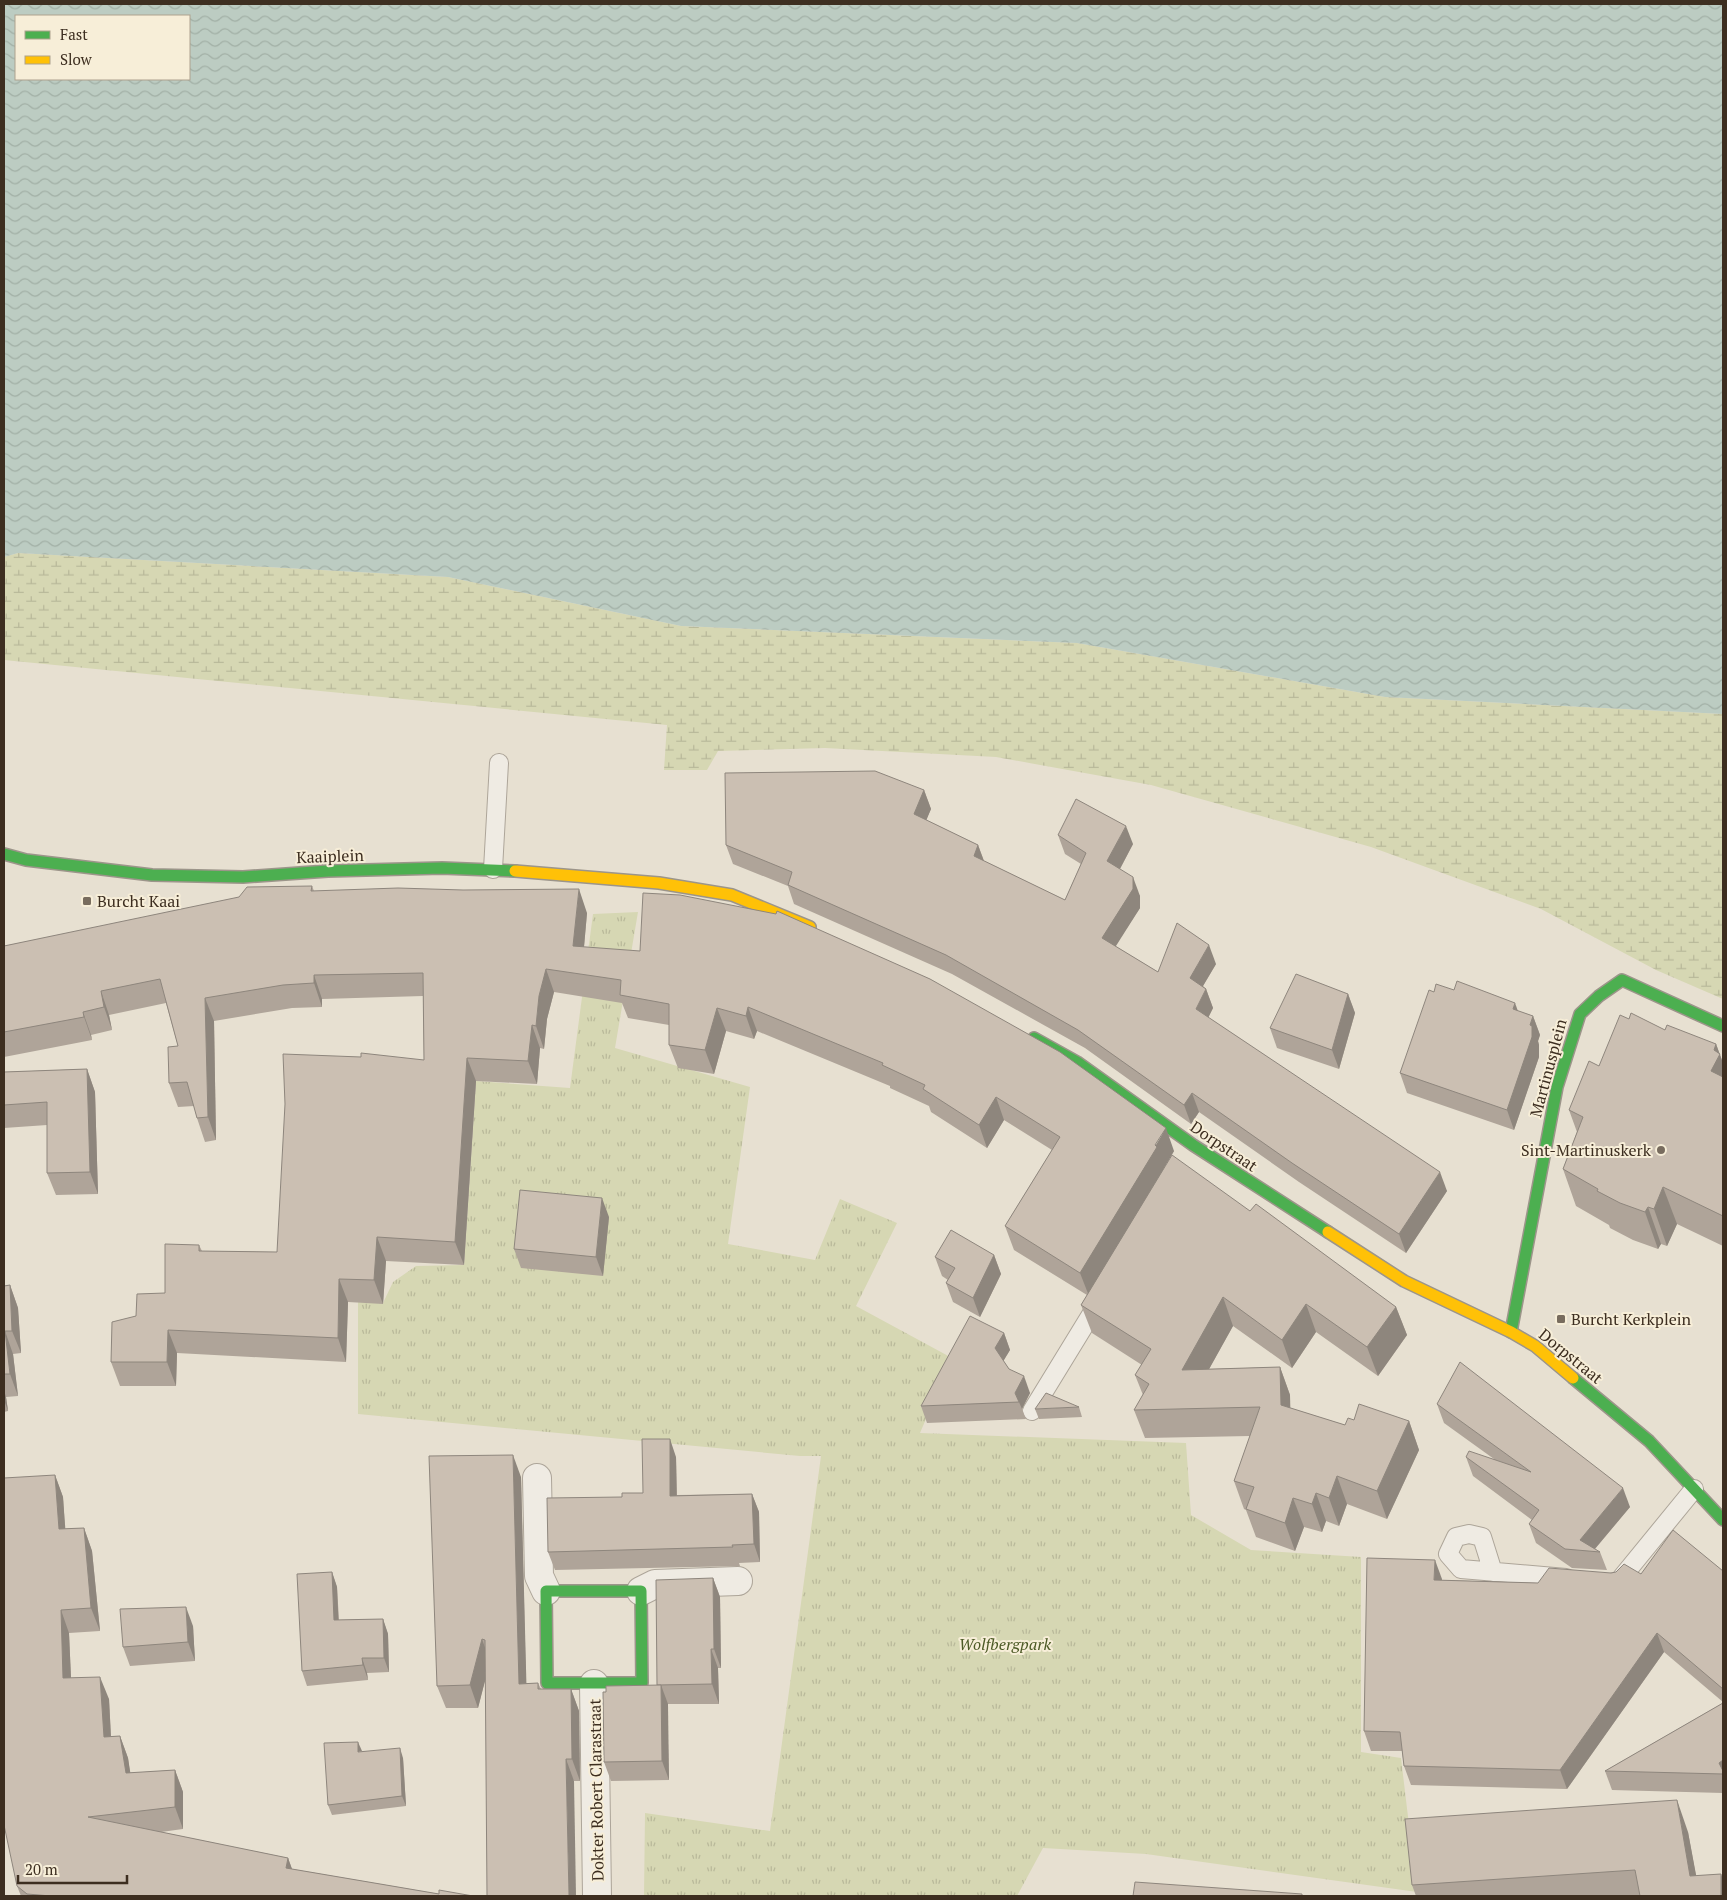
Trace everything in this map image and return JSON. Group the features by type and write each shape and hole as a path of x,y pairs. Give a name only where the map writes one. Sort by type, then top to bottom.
{"street":[{"name":"Kaaiplein","path":"4,854 26,860 152,875 243,877 334,871 493,869 659,882 732,895 821,932"},
{"name":"Martinusplein","path":"1511,1332 1557,1087 1580,1014 1599,996 1622,980 1723,1026"},
{"name":"Dorpstraat","path":"1024,1032 1076,1062 1193,1145 1404,1281 1511,1332 1536,1346 1649,1441 1723,1520"},
{"name":"Dokter Robert Clarastraat","path":"537,1478 539,1576 546,1591 547,1683 642,1683 641,1591"},
{"path":"546,1591 641,1591 655,1584 738,1581"},
{"name":"Dokter Robert Clarastraat","path":"594,1684 597,1896"}],"lane":[{"path":"493,869 499,763"},
{"path":"1183,1162 1193,1145"},
{"path":"1032,1411 1108,1286"},
{"path":"1599,1580 1618,1582 1694,1489"},
{"path":"1493,1572 1580,1579"}],"green space":[{"path":"18,553 448,577 681,626 1077,643 1385,697 1723,714 1723,999 1656,970 1541,909 1371,847 1151,785 996,757 825,748 718,751 707,770 664,770 667,725 4,660 4,557"},
{"name":"Wolfbergpark","path":"638,912 615,1048 750,1087 728,1244 815,1260 840,1199 897,1223 856,1306 952,1358 920,1433 1186,1443 1191,1515 1251,1550 1361,1557 1361,1752 1401,1758 1417,1892 1146,1854 1043,1848 1017,1896 644,1896 645,1813 770,1831 821,1456 800,1456 358,1414 358,1302 383,1303 393,1282 416,1266 464,1265 476,1081 570,1088 593,914"}],"water":[{"path":"4,4 1723,4 1723,714 1385,697 1077,643 681,626 448,577 18,553 4,557"}],"building":[{"path":"875,771 924,790 914,814 978,845 974,856 1065,900 1086,853 1058,835 1076,799 1126,826 1107,861 1133,877 1133,889 1102,938 1158,972 1177,923 1209,945 1190,978 1206,989 1196,1009 1440,1172 1399,1234 1292,1163 1192,1093 1184,1105 1078,1030 946,955 788,885 792,872 726,845 725,773"},
{"path":"312,886 311,891 398,888 463,890 579,889 573,946 640,951 643,893 680,895 776,914 777,911 930,979 1060,1052 1166,1128 1155,1145 1157,1147 1080,1273 1005,1226 1060,1137 996,1097 979,1125 923,1089 925,1085 882,1065 883,1063 748,1007 746,1016 717,1008 705,1050 669,1045 669,1004 620,995 621,980 546,969 539,996 536,1026 532,1025 528,1061 467,1058 455,1242 377,1237 374,1280 339,1279 338,1338 168,1330 167,1362 111,1362 112,1322 136,1316 137,1294 165,1293 165,1244 199,1245 199,1251 277,1252 285,1104 283,1054 361,1057 361,1053 424,1060 423,973 314,975 314,983 283,985 205,998 208,1117 197,1118 187,1082 169,1083 168,1047 178,1046 160,979 101,991 104,1007 83,1012 84,1017 4,1032 4,946 239,897 247,887"},
{"path":"1296,974 1348,994 1332,1050 1270,1028"},
{"path":"1457,981 1515,1003 1513,1009 1533,1016 1530,1025 1532,1026 1532,1037 1507,1110 1400,1073 1429,990 1434,992 1436,984 1454,990"},
{"name":"Sint-Martinuskerk","path":"1631,1013 1665,1030 1667,1025 1716,1044 1714,1050 1720,1054 1711,1071 1723,1077 1723,1216 1663,1187 1654,1209 1648,1207 1645,1212 1620,1203 1597,1191 1598,1189 1563,1169 1583,1117 1569,1110 1589,1061 1599,1066 1620,1015 1629,1019"},
{"path":"87,1069 90,1172 47,1173 47,1102 4,1105 4,1072"},
{"path":"1172,1155 1250,1211 1256,1204 1396,1307 1367,1347 1306,1304 1282,1340 1223,1297 1182,1370 1280,1367 1281,1405 1345,1425 1348,1418 1354,1420 1359,1404 1409,1421 1377,1491 1337,1476 1329,1498 1316,1493 1312,1504 1293,1498 1285,1523 1246,1509 1254,1487 1234,1481 1260,1407 1134,1410 1149,1384 1135,1375 1151,1349 1081,1305"},
{"path":"520,1190 602,1198 596,1257 514,1249"},
{"path":"951,1230 994,1255 973,1298 946,1283 955,1268 935,1257"},
{"path":"10,1285 12,1331 5,1331 10,1374 4,1374 4,1286"},
{"path":"970,1316 1004,1333 995,1348 1009,1369 1024,1376 1015,1393 1019,1402 921,1406"},
{"path":"1460,1362 1623,1488 1580,1540 1600,1552 1565,1549 1529,1524 1539,1510 1466,1457 1469,1451 1531,1472 1437,1404"},
{"path":"1046,1393 1079,1407 1035,1409"},
{"path":"642,1439 670,1439 670,1496 752,1494 754,1544 732,1545 733,1547 548,1552 547,1498 622,1497 622,1493 643,1493"},
{"path":"513,1455 519,1684 538,1683 538,1689 571,1689 572,1759 566,1759 569,1896 487,1896 485,1640 482,1639 470,1685 437,1686 429,1456"},
{"path":"55,1475 59,1529 84,1528 91,1608 61,1610 63,1678 100,1677 104,1737 120,1736 126,1773 175,1770 175,1807 88,1817 288,1858 286,1868 439,1894 439,1890 473,1896 51,1896 27,1894 17,1886 4,1825 4,1478"},
{"path":"1673,1530 1723,1571 1723,1689 1657,1633 1560,1770 1404,1766 1400,1732 1364,1731 1367,1558 1435,1560 1434,1580 1538,1583 1549,1568 1611,1573 1616,1572 1624,1564 1641,1574"},
{"path":"332,1572 334,1620 383,1619 384,1658 362,1658 363,1665 302,1671 297,1574"},
{"path":"713,1578 714,1649 711,1649 712,1684 657,1685 656,1580"},
{"path":"186,1607 188,1642 123,1647 120,1609"},
{"path":"661,1685 662,1761 604,1762 603,1692 606,1692 606,1686"},
{"path":"1723,1703 1723,1760 1719,1763 1723,1774 1605,1771"},
{"path":"358,1742 358,1752 400,1748 402,1796 328,1805 324,1743"},
{"path":"1677,1800 1690,1876 1721,1874 1721,1896 1640,1896 1635,1870 1412,1885 1405,1819"},
{"path":"1135,1882 1302,1894 1302,1896 1133,1896"}],"traffic: fast":[{"path":"4,854 26,860 152,875 243,877 328,871 442,868 515,871"},
{"path":"1511,1332 1557,1087 1580,1014 1599,996 1622,980 1723,1026"},
{"path":"1034,1038 1077,1062 1193,1145 1328,1232"},
{"path":"1573,1378 1649,1441 1723,1520"},
{"path":"546,1591 641,1591 642,1683 547,1683 546,1591"}],"traffic: slow":[{"path":"515,871 659,883 732,895 810,927"},
{"path":"1328,1232 1404,1281 1511,1332 1535,1346 1573,1378"}],"place":[{"name":"Burcht Kaai","path":"87,901"},
{"name":"Sint-Martinuskerk","path":"1661,1150"},
{"name":"Burcht Kerkplein","path":"1561,1319"}]}
